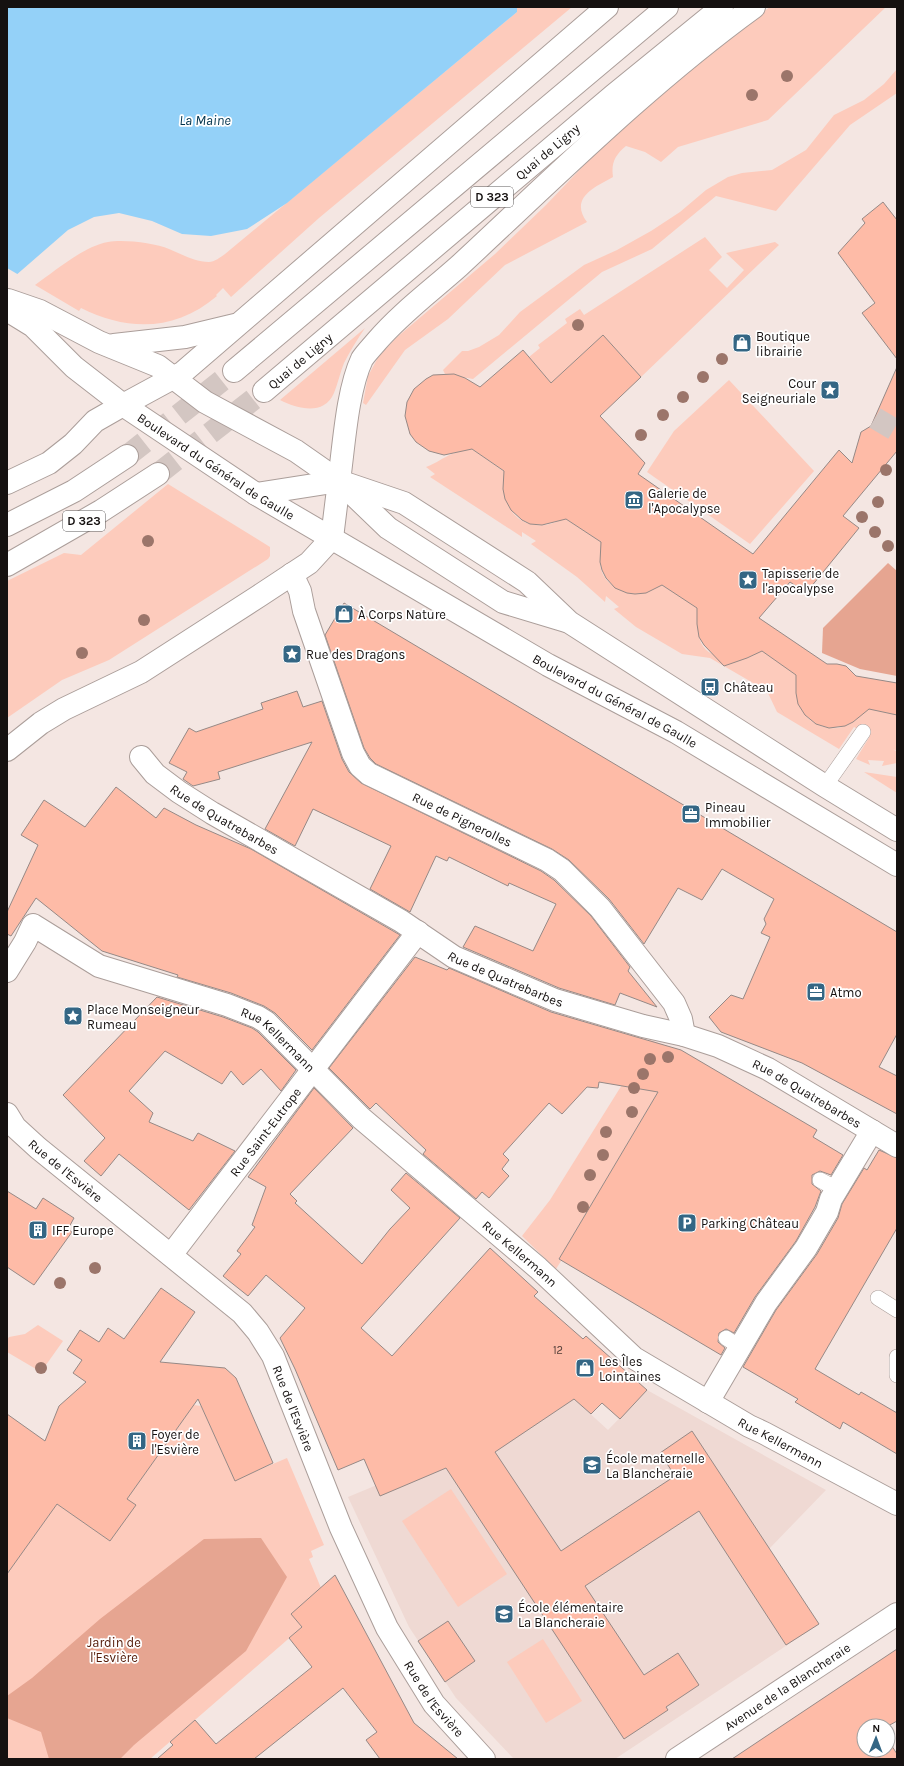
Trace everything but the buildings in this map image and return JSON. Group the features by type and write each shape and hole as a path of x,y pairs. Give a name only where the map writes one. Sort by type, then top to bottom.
{"main road":[{"path":"7,483 49,463 73,444 94,420 174,378 607,7"},
{"name":"D 323","path":"234,371 667,7"},
{"name":"Quai de Ligny","path":"264,391 595,110 722,7"},
{"path":"7,750 41,723 64,708 141,672 309,563 332,538 352,391 356,374 363,358 388,328 457,268 624,112 724,29 754,7"},
{"path":"7,300 40,311 106,345 158,366 206,402 296,450 339,481 388,528 503,602 569,622"},
{"name":"Boulevard du Général de Gaulle","path":"7,310 33,326 74,367 123,405 256,494 548,665 676,732 897,865"},
{"path":"106,345 120,345 185,337 236,325"},
{"name":"D 323","path":"7,525 74,491 127,456"},
{"name":"D 323","path":"7,565 101,511 158,474"},
{"path":"256,494 339,481 408,506 527,582 569,622 897,830"},
{"name":"Rue de Pignerolles","path":"292,574 300,591 308,623 353,753 360,766 369,774 547,860 562,870 600,908 674,1003 681,1019 684,1035"},
{"name":"Rue de Quatrebarbes","path":"141,757 155,774 179,792 212,813 401,921 445,951 465,962 555,1000 643,1026 684,1035 718,1046 768,1069 897,1146"},
{"name":"Rue Kellermann","path":"7,971 25,942 33,925 99,966 227,1005 258,1017 271,1027 361,1118 538,1268 634,1358 749,1426 897,1504"},
{"name":"Rue Saint-Eutrope","path":"171,1255 418,932"},
{"name":"Rue de l'Esvière","path":"11,1120 38,1148 242,1313 258,1332 272,1356 341,1528 387,1628 434,1704 484,1759"},
{"path":"708,1402 733,1342 766,1303 806,1248 827,1212 828,1184 872,1131"},
{"name":"Avenue de la Blancheraie","path":"677,1759 897,1614"}],"lane":[{"path":"826,786 863,732"},
{"path":"878,1298 897,1310"},
{"path":"897,1357 897,1375"}],"shaded area":[{"path":"551,1378 608,1430 647,1390 826,1490 769,1549 819,1624 615,1759 514,1759 456,1698 409,1627 348,1497 425,1465"}],"green space":[{"path":"517,7 572,7 319,218 231,297 223,288 216,295 217,296 201,308 184,316 168,322 133,324 98,316 81,308 79,311 35,285 89,248 114,241 148,243 163,247 198,261 209,262 217,259 225,254 517,12"},
{"path":"770,7 886,7 768,120 678,147 661,162 645,152 626,146 619,153 613,163 613,177 586,194 581,206 582,214 587,222 505,265 448,319 405,350 366,405 363,403 368,376 381,352 382,353 396,338 495,254 546,205 611,137 642,109 749,22"},
{"path":"897,69 897,93 850,125 776,211 716,196 652,249 602,272 473,379 445,374 443,370 462,351 468,351 479,347 499,335 520,312 584,265 617,250 651,231 680,212 706,190 728,177 742,173 772,170 806,150 834,115 864,100 884,84"},
{"path":"705,237 722,257 709,270 727,288 744,270 726,253 775,242 779,245 641,377 603,335 551,383 529,357 540,348 538,345 567,323 565,319 580,309 584,315"},
{"path":"365,328 344,363 334,393 330,400 317,408 302,408 280,400"},
{"path":"729,380 814,471 750,544 647,472 674,431"},
{"path":"469,447 506,473 504,487 506,499 511,510 518,518 528,523 539,525 551,524 564,518 604,544 600,563 605,578 610,584 624,592 640,594 651,591 660,584 700,609 698,628 700,641 707,651 718,655 744,658 754,655 760,650 799,676 797,692 800,706 807,717 818,725 830,728 843,727 855,720 866,708 897,715 897,751 893,749 897,752 897,763 882,766 884,761 868,760 870,765 856,759 870,736 854,727 839,749 777,712 767,691 710,658 682,654 636,627 614,609 619,607 606,596 605,602 577,577 531,544 536,541 522,532 522,537 430,477 435,474 426,467"},
{"path":"168,484 270,547 270,556 268,559 109,660 62,680 7,718 7,581 64,553 81,555"},
{"path":"888,563 897,571 897,676 860,669 822,653 823,628"},
{"path":"864,772 897,777 897,793"},
{"path":"650,1040 682,1051 559,1259 561,1261 556,1269 522,1236 550,1200"},
{"path":"38,1325 63,1341 41,1372 7,1352 7,1340 9,1337 25,1334"},
{"name":"Jardin de l'Esvière","path":"194,1405 201,1406 235,1480 287,1458 324,1545 311,1551 313,1557 309,1559 321,1588 292,1614 302,1627 150,1759 7,1759 7,1574 57,1504 110,1541 135,1506 127,1499"},
{"path":"451,1489 507,1574 458,1607 402,1521"},
{"path":"261,1538 287,1577 246,1651 134,1745 120,1759 49,1759 41,1732 7,1718 7,1696 32,1678 100,1619 204,1539"},
{"path":"543,1639 582,1701 546,1723 507,1662"}],"water":[{"name":"La Maine","path":"7,7 517,7 517,12 287,203 247,229 211,236 182,234 152,221 119,213 94,217 68,230 7,283"}],"pier":[{"path":"7,268 19,275 7,285"}],"tunnel":[{"path":"127,456 234,371"},
{"path":"158,474 264,391"},
{"path":"875,418 897,431"}],"place":[{"name":"Boutique librairie","path":"742,343"},
{"name":"Cour Seigneuriale","path":"830,390"},
{"name":"Galerie de l'Apocalypse","path":"634,500"},
{"name":"Tapisserie de l'apocalypse","path":"748,580"},
{"name":"À Corps Nature","path":"344,614"},
{"name":"Rue des Dragons","path":"292,654"},
{"name":"Château","path":"710,687"},
{"name":"Pineau Immobilier","path":"691,814"},
{"name":"Atmo","path":"816,992"},
{"name":"Place Monseigneur Rumeau","path":"73,1016"},
{"name":"Parking Château","path":"687,1223"},
{"name":"IFF Europe","path":"38,1230"},
{"name":"Les Îles Lointaines","path":"585,1368"},
{"name":"Foyer de l'Esvière","path":"137,1441"},
{"name":"École maternelle La Blancheraie","path":"592,1465"},
{"name":"École élémentaire La Blancheraie","path":"504,1614"}]}
